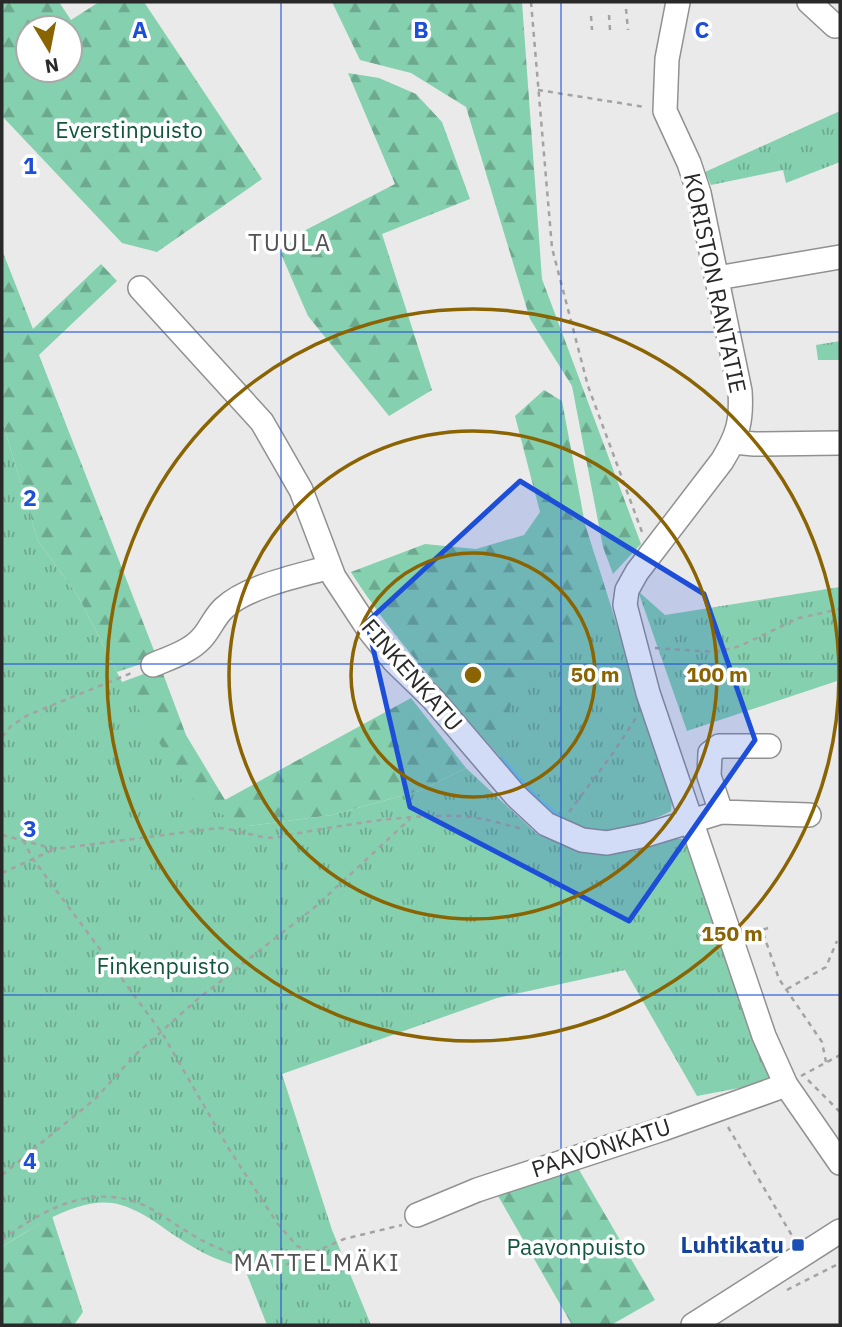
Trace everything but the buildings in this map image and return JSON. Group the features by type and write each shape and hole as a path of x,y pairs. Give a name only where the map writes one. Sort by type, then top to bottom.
{"street":[{"name":"KORISTON RANTATIE","path":"678,2 667,59 665,111 695,181 740,391 740,421 734,442 627,590 625,605 651,703 764,1036 794,1080 840,1163"},
{"path":"809,2 835,26"},
{"path":"717,278 840,257"},
{"name":"FINKENKATU","path":"139,288 262,422 301,490 330,567 344,592 394,661 433,699 516,796 546,824 582,840 607,843 646,835 721,812 809,815"},
{"path":"734,442 840,443"},
{"path":"153,665 192,647 202,639 224,608 237,600 268,586 330,567"},
{"path":"721,812 709,776 710,753 719,746 769,746"},
{"name":"PAAVONKATU","path":"417,1215 477,1190 663,1129 794,1080"},
{"path":"693,1325 840,1231"}],"path":[{"path":"531,2 555,264 588,386 639,526 655,548"},
{"path":"626,9 628,30"},
{"path":"609,15 610,30"},
{"path":"591,16 592,30"},
{"path":"538,90 665,111"},
{"path":"652,648 716,652 740,646 799,618 840,609"},
{"path":"2,737 11,726 29,715 153,665"},
{"path":"2,873 55,849 218,828 273,838 411,818 460,816 533,831 551,832 613,753 631,723 651,703"},
{"path":"2,1175 95,1099 135,1055 199,998 315,907 411,818"},
{"path":"2,835 55,849"},
{"path":"23,840 33,859 162,1033 229,1149 277,1223 297,1247 314,1253"},
{"path":"768,928 762,930 779,979 822,1042 826,1062"},
{"path":"787,989 826,967 837,941"},
{"path":"794,1080 840,1055"},
{"path":"719,1107 741,1153 798,1245"},
{"path":"2,1240 33,1218 91,1196 103,1195 141,1203 222,1251 275,1265 285,1265 344,1239 396,1228 417,1215"},
{"path":"781,1293 840,1263"}],"highlighted area":[{"path":"520,481 704,594 755,740 629,921 410,807 367,622"}],"green space":[{"name":"Everstinpuisto","path":"2,2 59,2 67,14 14,14 14,84 84,84 84,14 80,14 99,2 144,2 262,179 157,252 122,243 2,116"},
{"path":"332,2 522,2 542,279 641,544 613,574 603,547 572,386 530,319 466,107 411,73 360,60"},
{"path":"348,73 379,78 416,94 442,122 470,199 382,234 432,390 389,416 308,316 281,254 296,235 395,184"},
{"path":"840,111 840,162 786,183 783,170 711,185 705,172"},
{"path":"2,250 33,329 101,264 117,281 39,355 155,653 144,663 117,672 78,596 38,541 2,420"},
{"path":"840,341 840,360 818,360 816,345"},
{"path":"544,390 562,401 585,524 612,610 545,655 516,688 497,753 402,643 351,572 425,544 476,549 524,535 540,512 515,416"},
{"name":"Finkenpuisto","path":"2,420 38,541 78,596 122,682 248,826 332,815 419,791 466,768 537,834 574,849 596,853 635,851 671,839 682,839 690,844 771,1082 697,1096 625,970 497,998 282,1074 332,1230 371,1325 267,1325 244,1267 204,1253 145,1216 121,1205 90,1204 74,1208 43,1222 2,1247"},
{"path":"595,556 672,799 671,811 664,815 602,833 587,830 567,820 549,808 526,785 410,653 351,572 459,593"},
{"path":"840,587 840,680 687,731 638,591 665,615"},
{"path":"162,671 186,735 225,800 411,698 466,768 419,791 332,815 248,826 196,803 122,682 149,672"},
{"name":"Paavonpuisto","path":"578,1168 655,1300 611,1325 572,1325 497,1194"},
{"path":"52,1216 83,1312 74,1325 2,1325 2,1247"}],"waterway":[{"path":"501,759 538,800 563,820"}],"place":[{"name":"Luhtikatu","path":"798,1245"}],"district":[{"name":"TUULA","path":"290,243"},
{"name":"MATTELMÄKI","path":"317,1263"}]}
